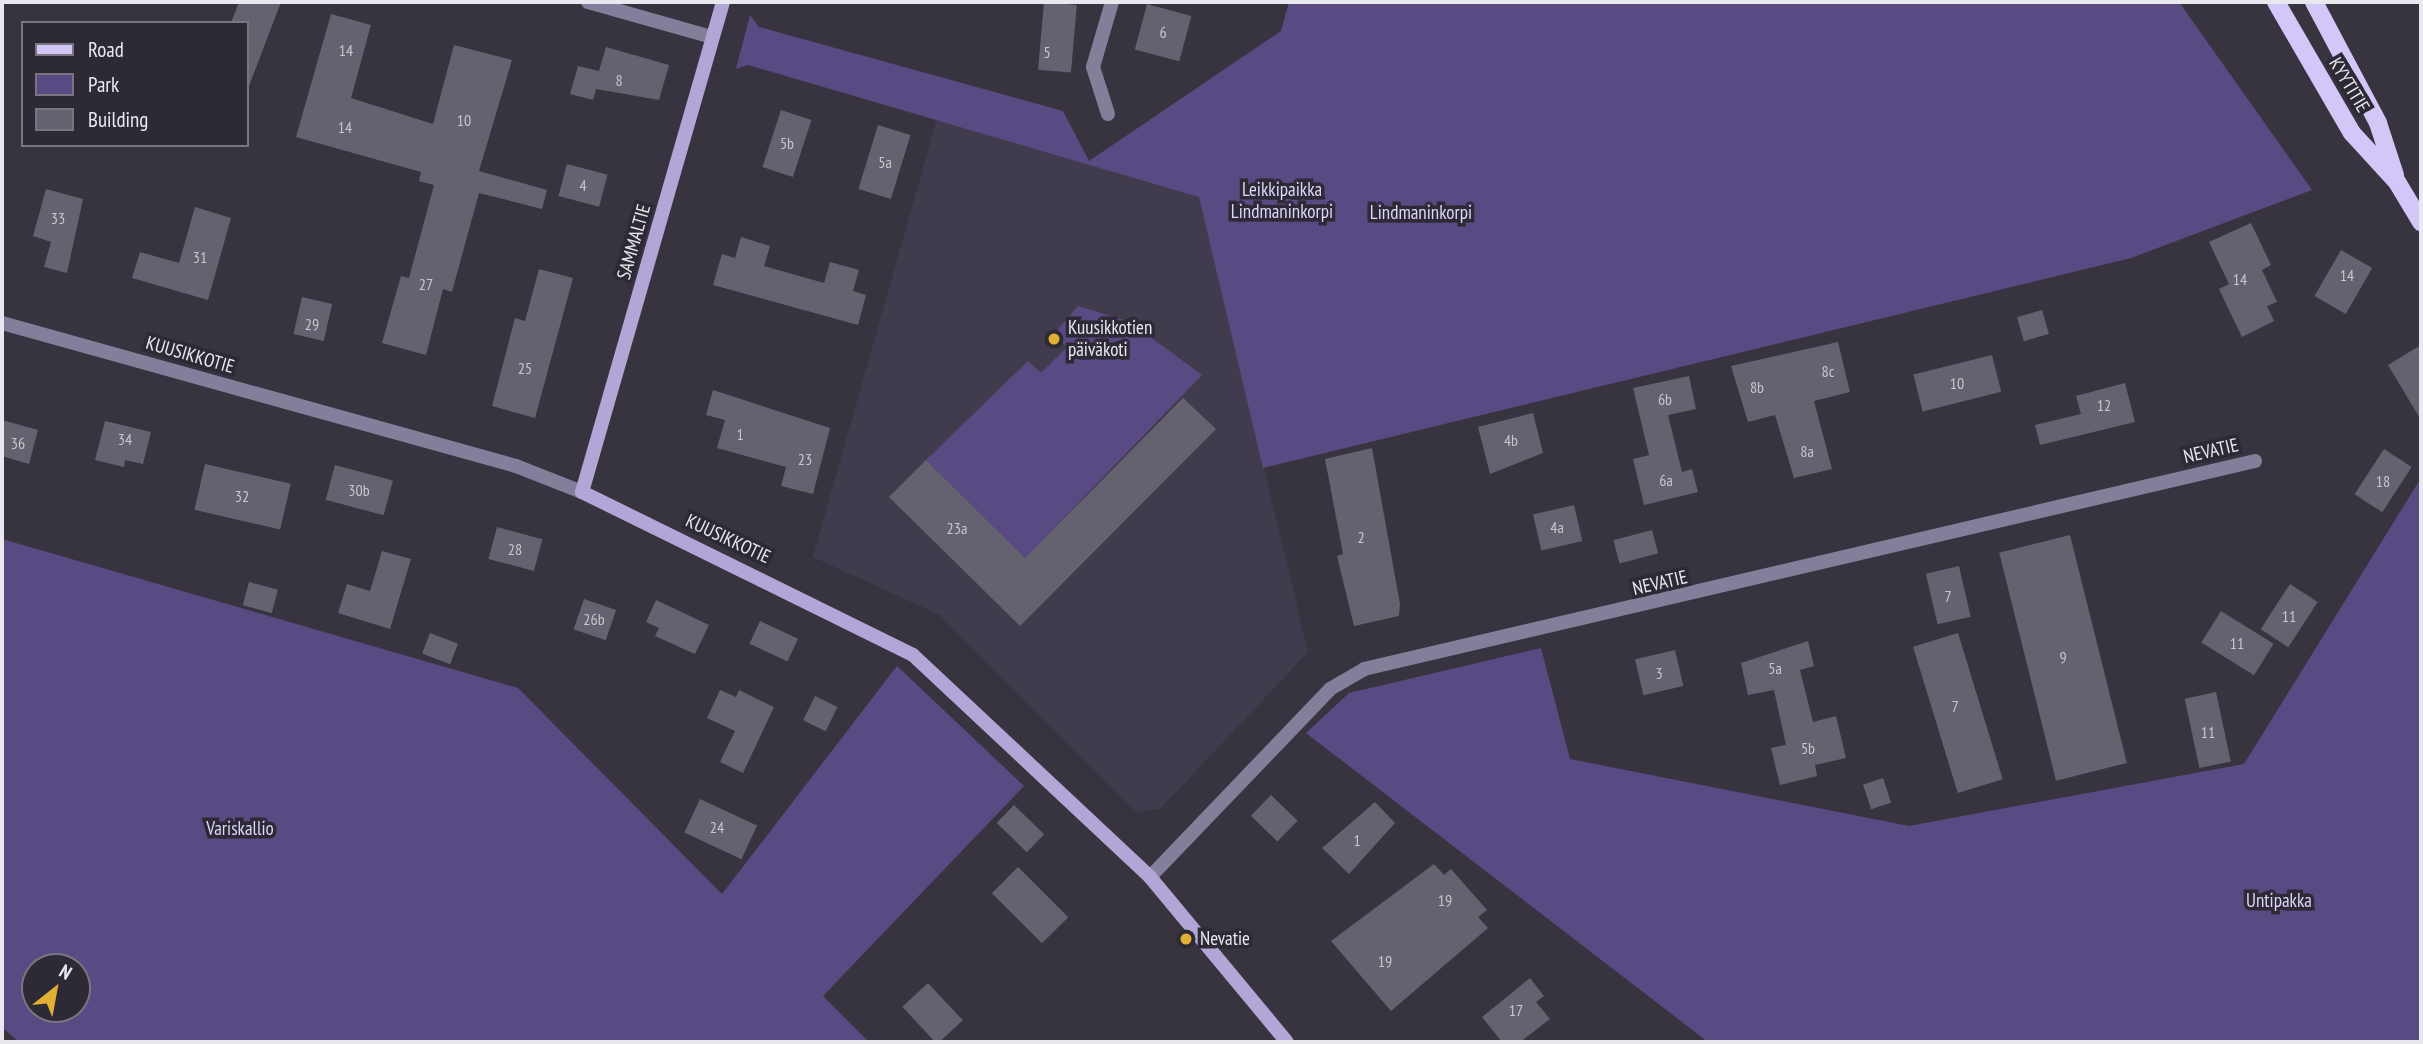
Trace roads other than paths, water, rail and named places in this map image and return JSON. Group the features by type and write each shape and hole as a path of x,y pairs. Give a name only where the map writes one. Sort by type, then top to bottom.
{"main road":[{"name":"KYYTITIE","path":"2276,2 2353,133 2397,182 2421,222"},
{"name":"KYYTITIE","path":"2314,2 2378,123 2397,182"}],"street":[{"path":"588,2 712,37"},
{"name":"SAMMALTIE","path":"582,492 723,2"},
{"path":"1108,114 1093,67 1112,2"},
{"name":"KUUSIKKOTIE","path":"2,323 516,466 582,492 913,655 1150,877 1287,1042"},
{"name":"NEVATIE","path":"1150,877 1330,690 1364,669 2255,461"}],"place":[{"name":"Kuusikkotien päiväkoti","path":"1054,339"},
{"name":"Nevatie","path":"1186,939"}],"park label":[{"name":"Leikkipaikka Lindmaninkorpi","path":"1282,201"},
{"name":"Lindmaninkorpi","path":"1421,213"},
{"name":"Variskallio","path":"240,829"},
{"name":"Untipakka","path":"2279,901"}]}
